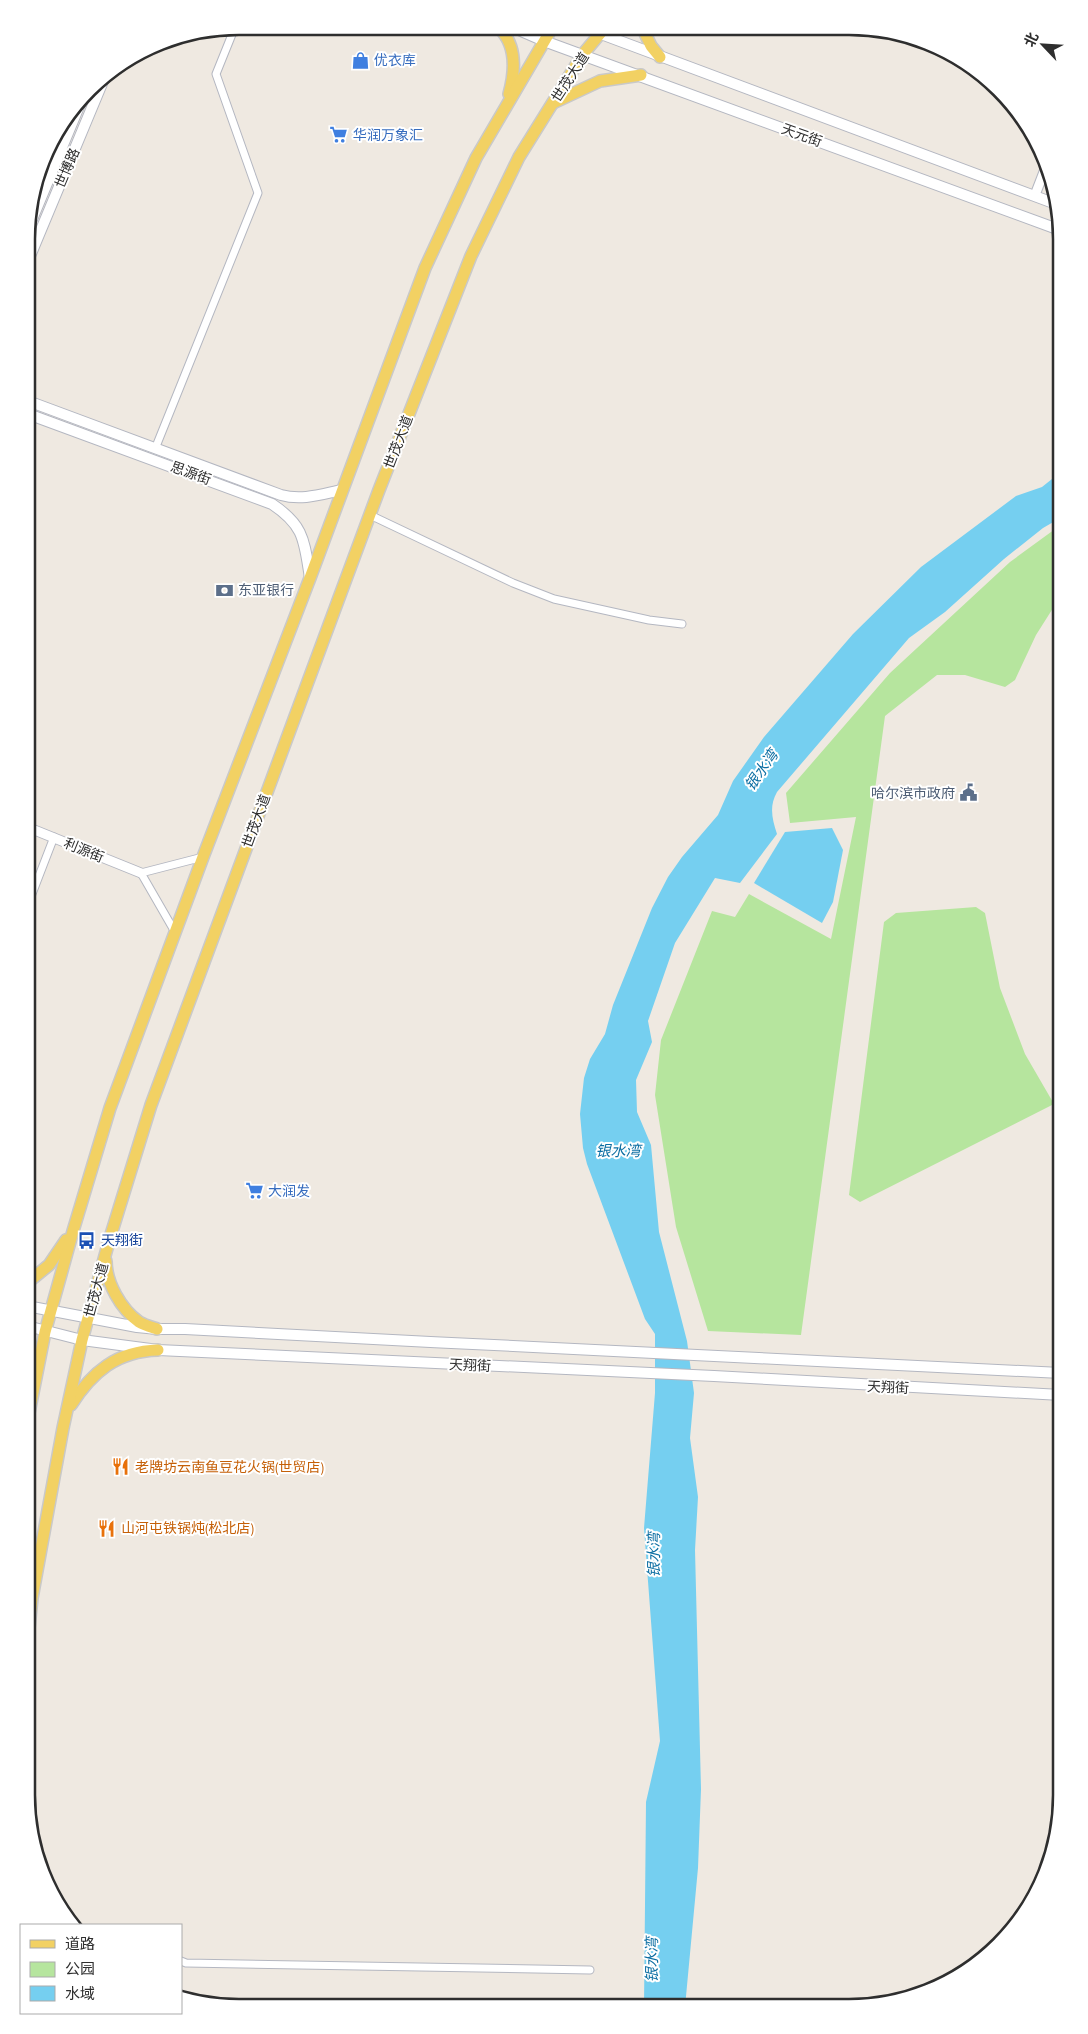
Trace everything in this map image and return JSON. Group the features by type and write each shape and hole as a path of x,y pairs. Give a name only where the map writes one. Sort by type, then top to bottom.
{"main road":[{"path":"504,35 508,40 513,62 513,76 505,107"},
{"name":"天元街","path":"530,35 1053,227"},
{"path":"35,1383 50,1311 110,1108 425,268 476,158 548,35"},
{"name":"世茂大道","path":"35,1582 63,1428 82,1340 151,1105 370,515 471,256 519,157 583,54 599,35"},
{"name":"天元街","path":"611,35 660,57 1049,201"},
{"path":"645,35 660,57"},
{"path":"552,104 600,81 641,76"},
{"name":"世博路","path":"35,244 99,91"},
{"name":"世博路","path":"38,205 74,119"},
{"name":"思源街","path":"35,404 290,497 308,497 342,490"},
{"name":"思源街","path":"35,417 272,504 290,518 301,532 310,578"},
{"path":"35,1277 50,1265 73,1230"},
{"path":"110,1241 106,1263 110,1284 121,1301 140,1322 157,1329"},
{"name":"天翔街","path":"35,1308 157,1329 1053,1373"},
{"name":"天翔街","path":"35,1329 82,1340 158,1350 714,1376 1053,1396"},
{"path":"63,1428 70,1406 82,1387 94,1374 129,1354 158,1350"}],"street":[{"path":"155,449 258,194 216,74 232,35"},
{"path":"1035,195 1043,175"},
{"path":"370,515 513,583 554,599 648,620 682,624"},
{"name":"利源街","path":"35,830 141,873"},
{"path":"35,887 54,838"},
{"path":"175,932 141,873 203,856"},
{"path":"182,1961 196,1963 590,1970"}],"green space":[{"path":"1053,531 1053,608 1036,635 1015,680 1005,687 965,675 937,675 885,716 801,1335 708,1331 676,1227 655,1095 661,1040 712,911 735,917 749,894 831,939 856,817 790,823 786,793 890,673 1010,562"},
{"path":"976,907 985,913 1000,988 1025,1054 1053,1105 860,1202 849,1195 884,922 896,913"}],"water":[{"name":"银水湾","path":"1053,478 1053,522 1004,559 945,612 909,638 777,792 774,797 772,813 777,834 740,883 715,878 675,943 648,1021 652,1042 636,1080 637,1112 651,1145 659,1232 687,1341 694,1393 690,1438 698,1497 695,1550 701,1789 698,1868 686,1999 644,1999 646,1802 660,1741 644,1528 655,1393 655,1334 645,1319 587,1164 583,1148 580,1114 584,1078 590,1059 605,1034 613,1005 652,908 668,877 682,857 718,815 733,781 764,737 853,634 921,567 1016,496 1042,487"},
{"path":"832,828 843,850 833,902 822,923 754,883 785,832"}],"place":[{"name":"优衣库","path":"360,60"},
{"name":"华润万象汇","path":"339,135"},
{"name":"东亚银行","path":"224,590"},
{"name":"哈尔滨市政府","path":"969,793"},
{"name":"大润发","path":"254,1191"},
{"name":"天翔街","path":"87,1240"},
{"name":"老牌坊云南鱼豆花火锅(世贸店)","path":"121,1467"},
{"name":"山河屯铁锅炖(松北店)","path":"107,1528"}]}
